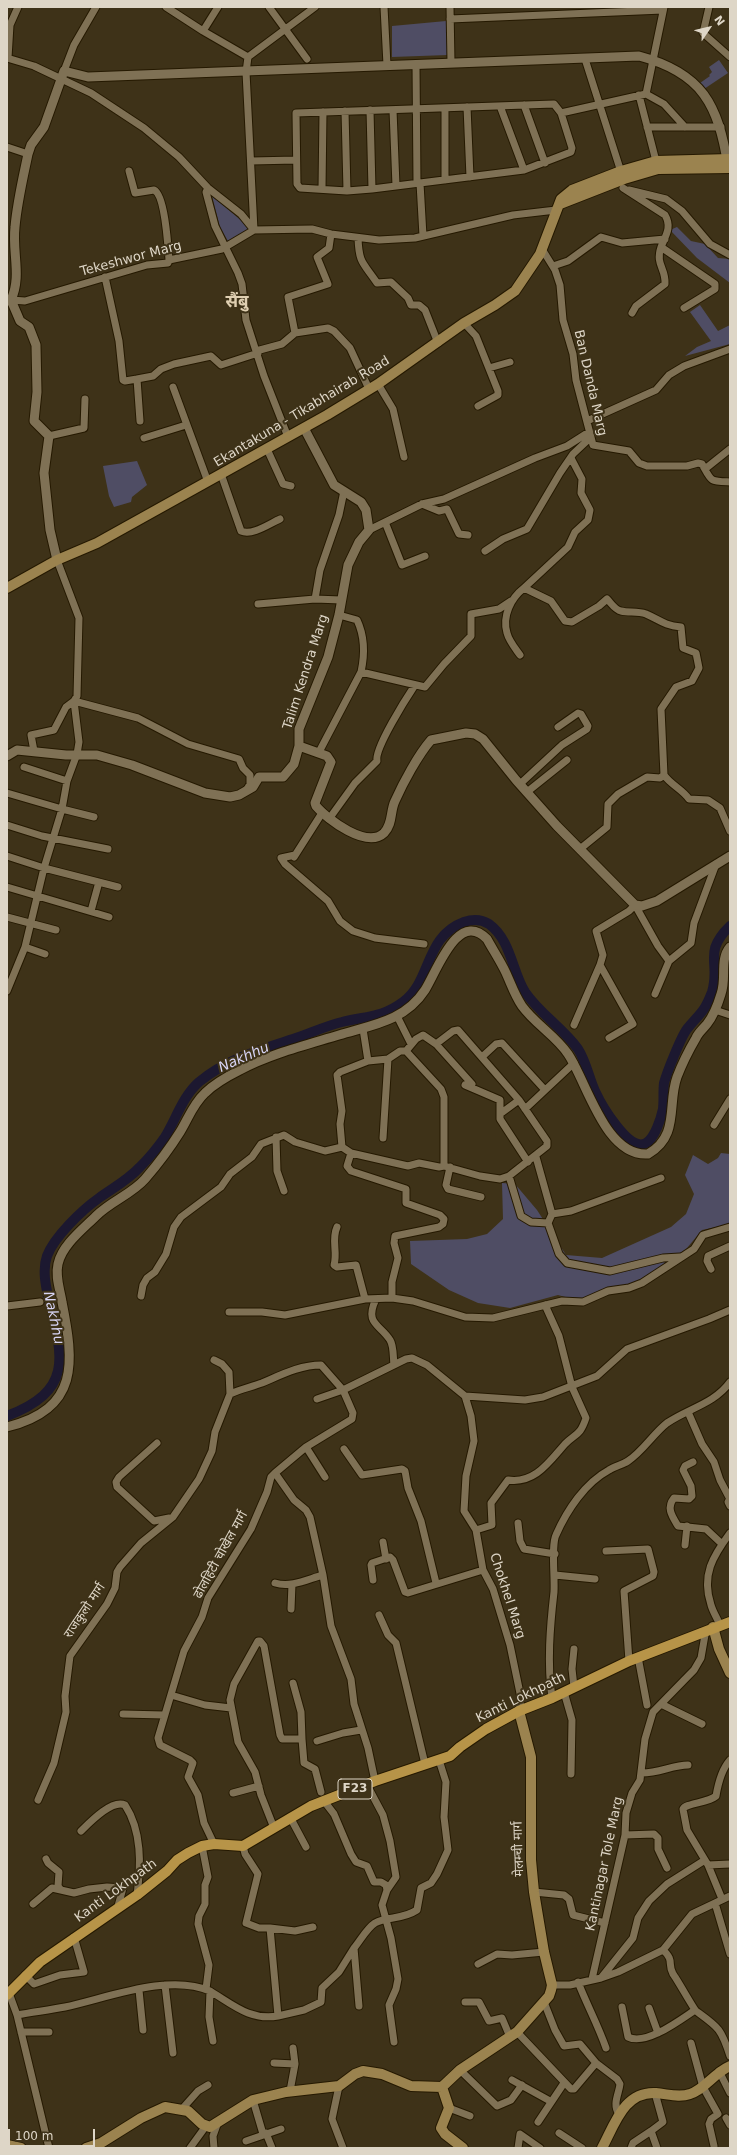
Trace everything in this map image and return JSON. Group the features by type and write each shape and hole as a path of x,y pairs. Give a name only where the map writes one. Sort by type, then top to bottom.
{"main road":[{"name":"Ekantakuna - Tikabhairab Road","path":"7,588 57,560 97,543 304,428 374,387 464,324 495,305 514,291 542,249 561,199 572,190 606,181 622,179 657,165 729,164"},
{"name":"Kanti Lokhpath","path":"8,1994 24,1975 74,1937 118,1906 137,1895 167,1871 177,1860 202,1846 214,1844 243,1846 323,1796 371,1783 450,1756 460,1747 486,1729 519,1711 552,1698 634,1659 721,1625"},
{"path":"721,1625 719,1649 730,1673"},
{"name":"मेलम्ची मार्ग","path":"519,1711 531,1757 530,1837 534,1892 544,1952 552,1985"},
{"path":"86,2148 99,2146 154,2110 169,2107 182,2109 206,2126 210,2127 253,2100 290,2091 342,2083 354,2074 363,2071 382,2074 411,2086 442,2086 460,2070 513,2034 549,1996 552,1985"},
{"path":"602,2148 619,2114 633,2098 640,2094 655,2093 682,2096 691,2094 703,2087 718,2071 730,2066"},
{"path":"442,2086 449,2108 441,2128 445,2134 463,2148"},
{"path":"7,2145 21,2148"}],"street":[{"path":"18,7 10,26 7,58 63,75 88,77 639,56 653,60 684,75 697,87 710,103 721,127 727,144 729,164"},
{"path":"49,436 34,421 38,392 36,346 29,327 20,321 9,301 15,292 18,272 14,229 31,145 44,126 74,45 96,7"},
{"path":"166,7 203,31 248,57"},
{"path":"203,31 218,7"},
{"path":"269,7 307,59"},
{"path":"254,230 246,72 248,57 315,7"},
{"path":"384,7 386,65"},
{"path":"450,7 451,62"},
{"path":"709,7 703,33 730,57"},
{"path":"450,19 552,10 664,9 653,60 643,95 647,127 657,165"},
{"path":"585,59 622,179 665,215 669,222 669,231 661,247 658,261 666,278 666,284 636,306 632,313"},
{"path":"416,64 419,183 423,236"},
{"path":"63,75 144,128 179,157 208,188 241,214 254,230"},
{"path":"561,113 643,95 664,104 685,127"},
{"path":"554,104 561,113 572,148 571,152 524,170 372,189 347,191 300,188 296,160 296,113 418,109 554,104"},
{"path":"524,105 545,163"},
{"path":"500,106 524,170"},
{"path":"467,107 470,177"},
{"path":"444,108 445,180"},
{"path":"370,110 372,189"},
{"path":"393,110 396,186"},
{"path":"345,111 347,191"},
{"path":"322,189 323,112"},
{"path":"647,127 721,127"},
{"path":"7,147 28,154"},
{"path":"251,161 296,160"},
{"path":"129,171 135,193 154,190 158,193 166,221 169,260"},
{"path":"606,181 622,179 666,199 682,211 710,244 730,255"},
{"path":"208,188 206,192 215,226 227,247 242,284 245,318 264,376 288,437"},
{"path":"254,230 312,229 331,234 358,238 400,240 513,215 558,207"},
{"name":"Tekeshwor Marg","path":"9,301 25,301 147,265 168,263 169,260 212,252 227,247 254,230"},
{"path":"295,334 288,297 328,284 316,257 329,248 331,234"},
{"path":"553,266 568,261 601,237 622,243 655,239 665,240"},
{"path":"358,238 358,255 361,263 369,270 377,283 391,282 408,298 411,305 419,305 425,310 438,342"},
{"path":"661,247 715,284 716,287 684,308"},
{"name":"Ban Danda Marg","path":"542,249 553,266 560,285 562,320 573,354 576,380 587,420 589,435 593,445 629,451 639,463 647,466 687,466 698,463 702,464 705,469"},
{"path":"105,277 119,341 123,380 125,381 153,376 163,368 211,356 221,365 282,344 295,334 328,328 334,331 350,348 374,387 393,409 404,457"},
{"path":"464,324 476,336 498,395 478,406"},
{"path":"587,420 656,390 669,375 684,366 730,349"},
{"path":"489,368 510,362"},
{"path":"137,379 140,421"},
{"path":"172,387 208,482"},
{"path":"49,436 84,428 85,399"},
{"path":"144,438 186,425"},
{"path":"304,428 334,485 361,502 366,510 369,530 422,504 444,499 589,435"},
{"path":"485,551 503,539 527,529 560,473 589,435"},
{"path":"34,751 31,734 54,730 66,706 74,701 77,696 79,618 57,560 50,530 44,473 49,436"},
{"path":"267,449 283,484 291,486"},
{"path":"730,449 705,469 707,476 714,481 730,482"},
{"path":"520,655 507,633 507,609 524,588 568,546 575,532 588,520 590,510 581,493 582,479 571,458"},
{"path":"221,474 241,531 246,533 251,532 280,519"},
{"path":"315,599 320,570 339,515 344,491"},
{"path":"422,504 440,511 447,509 459,534 468,535"},
{"path":"385,522 402,565 425,556"},
{"name":"Talim Kendra Marg","path":"246,792 253,787 259,777 280,778 287,775 294,764 299,746 299,729 328,657 339,615 348,565 360,542 369,530"},
{"path":"524,588 551,601 565,621 572,622 607,599 612,606 620,611 640,612 661,623 681,627 683,648 696,652 700,668 692,681 676,688 661,709 664,775 670,783 683,791 689,799 708,800 720,808 730,831"},
{"path":"258,604 315,599 341,600"},
{"path":"361,672 425,687 444,664 471,636 471,614 499,609 513,600"},
{"path":"319,752 361,672 364,645 360,626 357,620 339,615"},
{"path":"415,685 386,735 376,756 377,761 325,816 294,856 281,858 285,864 328,901 340,921 353,931 375,938 424,944"},
{"path":"7,991 25,948 44,868 62,809 67,781 77,754 79,742 74,701"},
{"path":"7,756 17,750 107,757 180,784 217,795 230,797 246,792 250,784 250,775 243,768 239,759 188,744 138,718 74,701"},
{"path":"520,784 540,763 562,745 587,729 588,726 582,714 578,713 558,727"},
{"path":"299,746 319,752 327,756 331,762 315,803 325,816 361,837 370,838 384,833 391,820 394,802 426,746 431,740 466,733 475,734 483,739 527,792 635,905 658,946 669,961"},
{"path":"527,792 567,760"},
{"path":"24,767 67,781"},
{"path":"580,849 607,827 608,804 618,794 647,777 660,778 664,775"},
{"path":"7,793 94,817"},
{"path":"7,825 52,838 108,849"},
{"path":"8,856 44,868 118,887"},
{"path":"635,905 642,906 657,901 730,856"},
{"path":"655,994 669,961 691,943 694,923 716,864"},
{"path":"91,912 99,882"},
{"path":"7,887 109,917"},
{"path":"574,1025 603,955 596,931 629,911 635,905"},
{"path":"7,917 56,930"},
{"path":"7,1427 25,1421 45,1410 62,1392 67,1382 70,1352 57,1275 58,1262 67,1246 98,1214 144,1180 180,1133 200,1099 210,1088 252,1064 340,1035 363,1030 386,1022 397,1016 416,1003 454,941 464,932 474,930 481,933 487,939 521,1005 567,1052 574,1063 596,1109 614,1137 635,1152 648,1154 659,1145 665,1136 673,1108 677,1076 696,1037 708,1023 715,1010 722,992 725,953 730,947"},
{"path":"25,948 45,954"},
{"path":"600,965 633,1024 609,1038"},
{"path":"715,1010 729,1016"},
{"path":"397,1016 411,1044"},
{"path":"141,1296 143,1285 147,1278 155,1272 166,1254 174,1227 181,1217 221,1187 230,1174 252,1157 261,1144 276,1137 286,1136 295,1142 325,1151 342,1147 351,1153 408,1166 419,1163 447,1167 495,1179 509,1176 545,1150 547,1141 526,1109 456,1029 436,1044"},
{"path":"363,1030 368,1061"},
{"path":"406,1051 411,1044 423,1035 436,1044 468,1085 500,1100 500,1119 528,1162"},
{"path":"482,1057 496,1044 502,1043 545,1090"},
{"path":"342,1147 340,1124 342,1111 336,1075 368,1061 388,1059 400,1051 406,1051 443,1094 447,1167 446,1185 448,1189 451,1191 481,1197"},
{"path":"383,1138 388,1059"},
{"path":"526,1109 574,1063"},
{"path":"714,1125 730,1099"},
{"path":"500,1114 519,1100"},
{"path":"276,1137 277,1171 284,1190"},
{"path":"351,1153 347,1166 350,1171 403,1187 408,1191 406,1203 440,1216 444,1219 443,1224 439,1227 395,1236 394,1244 398,1258 392,1282 392,1298"},
{"path":"536,1156 552,1214 548,1223 559,1254 567,1263 610,1271 663,1258 682,1256"},
{"path":"509,1176 521,1216 531,1222 548,1223"},
{"path":"552,1214 571,1211 661,1178"},
{"path":"337,1227 334,1234 337,1252 334,1265 337,1267 356,1265 365,1299"},
{"path":"230,1312 262,1312 285,1315 365,1299 392,1298 413,1301 451,1314 477,1319 493,1318 562,1301 583,1302 608,1291 630,1288 642,1283 694,1249 703,1235 730,1227"},
{"path":"711,1269 707,1261 708,1256 730,1246"},
{"path":"376,1299 372,1306 372,1317 376,1326 390,1339 392,1344 394,1365"},
{"path":"7,1306 40,1302"},
{"path":"476,1530 492,1525 491,1503 508,1480 524,1480 538,1473 560,1453 565,1444 580,1433 586,1418 572,1387 560,1336 545,1305"},
{"path":"317,1399 344,1390 406,1359 420,1361 465,1396 525,1400 543,1397 597,1376 627,1349 686,1328 730,1310"},
{"path":"214,1360 226,1368 229,1372 230,1394 244,1387 263,1382 276,1375 321,1365 344,1390 354,1416 334,1431 306,1448 275,1473 294,1500 306,1510 310,1517 323,1575 331,1626 351,1679 354,1704 361,1730 368,1748 371,1783 383,1815 390,1841 396,1877 387,1890 382,1905 393,1944 398,1979 396,1989 388,2006 394,2042"},
{"path":"552,1698 549,1654 551,1639 550,1610 555,1575 555,1536 589,1482 609,1469 628,1461 668,1423 717,1396 730,1382"},
{"name":"राजकुलो मार्ग","path":"38,1800 54,1764 66,1712 65,1696 70,1656 107,1604 116,1588 117,1572 130,1554 173,1517 199,1479 212,1451 215,1432 230,1394"},
{"name":"Chokhel Marg","path":"465,1396 471,1416 474,1441 466,1476 464,1511 476,1530 483,1570 492,1589 510,1645 521,1698 519,1711"},
{"path":"688,1412 702,1444 714,1462 720,1480 730,1499 728,1502 730,1506"},
{"path":"157,1443 119,1477 116,1482 116,1487 154,1521 173,1517"},
{"path":"306,1448 325,1477"},
{"path":"344,1448 362,1475 402,1469 406,1471 408,1488 421,1521 436,1583"},
{"path":"694,1462 685,1466 683,1470 691,1486 692,1496 689,1499 674,1498 670,1510 678,1526 706,1529 722,1544"},
{"name":"ढोलहिटी चोखेल मार्ग","path":"214,1844 204,1824 196,1790 188,1777 193,1763 160,1745 158,1742 164,1715 184,1650 202,1617 208,1598 251,1529 267,1492 271,1477 275,1473"},
{"path":"518,1523 520,1542 524,1549 555,1554"},
{"path":"685,1545 687,1526"},
{"path":"721,1625 711,1605 708,1587 710,1562 730,1533"},
{"path":"382,1542 386,1559"},
{"path":"606,1551 648,1549 654,1572 653,1576 624,1591 634,1659 647,1705"},
{"path":"373,1580 371,1565 374,1561 390,1557 393,1560 406,1592 483,1570"},
{"path":"275,1582 283,1585 292,1584 323,1575"},
{"path":"555,1575 595,1579"},
{"path":"292,1584 292,1609"},
{"path":"379,1615 388,1635 396,1643 425,1764"},
{"name":"Kantinagar Tole Marg","path":"592,1979 625,1835 626,1813 642,1773 647,1732 654,1712 694,1670 701,1658 705,1636 701,1632"},
{"path":"274,1828 255,1772 238,1742 230,1700 234,1684 254,1645 258,1641 260,1641 264,1646 280,1735 282,1739 302,1738"},
{"path":"574,1649 572,1669 574,1687"},
{"path":"293,1683 302,1712 304,1763 315,1769 323,1796 334,1814 351,1854 356,1862 365,1864 374,1882 381,1882 386,1885 387,1890"},
{"path":"564,1692 572,1720 571,1774"},
{"path":"171,1695 205,1706 231,1708"},
{"path":"661,1704 702,1724"},
{"path":"123,1714 164,1715"},
{"path":"317,1741 343,1732 361,1730"},
{"path":"17,2015 64,2007 165,1985 189,1986 208,1990 247,2013 264,2018 304,2010 321,2002 322,1988 339,1972 354,1948 373,1924 386,1919 400,1918 417,1910 421,1888 431,1883 447,1856 448,1850 444,1817 446,1782 439,1760"},
{"path":"722,1899 706,1862 687,1830 683,1809 686,1806 709,1801 716,1796 719,1780 730,1760"},
{"path":"642,1773 664,1771 680,1765 688,1765"},
{"path":"233,1792 259,1786"},
{"path":"81,1831 104,1811 118,1804 125,1805 133,1821 140,1854 140,1874 137,1895"},
{"path":"290,1816 306,1847"},
{"path":"625,1835 654,1834 658,1838 658,1849 667,1868"},
{"path":"202,1846 208,1877 205,1885 205,1904 198,1916 198,1924 209,1965 209,2017 213,2041"},
{"path":"243,1846 245,1854 258,1874 246,1923 259,1928 296,1931 313,1926"},
{"path":"46,1859 48,1863 59,1872 58,1886 61,1890"},
{"path":"601,1978 633,1938 638,1918 649,1901 667,1884 706,1862 730,1864"},
{"path":"33,1904 52,1888 74,1893 102,1887 123,1888 118,1906"},
{"path":"534,1892 564,1895 569,1899 573,1915 605,1924"},
{"path":"552,1985 601,1978 618,1972 663,1950 692,1914 730,1896"},
{"path":"715,1904 730,1954"},
{"path":"270,1928 278,2016"},
{"path":"24,1975 34,1984 60,1975 84,1972 74,1937"},
{"path":"354,1948 359,2006"},
{"path":"663,1950 671,1958 673,1973 695,2010 702,2013 723,2033 730,2056"},
{"path":"478,1964 497,1954 512,1955 544,1952"},
{"path":"578,1982 587,2005 594,2016 606,2048"},
{"path":"165,1985 173,2053"},
{"path":"139,1990 143,2030"},
{"path":"8,1994 17,2015 49,2148"},
{"path":"465,2002 479,2002 488,2021 502,2018 513,2034 564,2083 574,2089 596,2063"},
{"path":"544,2002 555,2030 564,2046 580,2044 596,2063 617,2079 620,2084 615,2103 616,2110 619,2114"},
{"path":"622,2007 628,2037 637,2039 658,2033 695,2010"},
{"path":"649,2008 658,2033"},
{"path":"21,2032 49,2032"},
{"path":"691,2043 703,2087 718,2114 711,2119 709,2124 714,2146"},
{"path":"290,2091 295,2064 293,2048"},
{"path":"274,2063 295,2064"},
{"path":"460,2070 497,2106 511,2100 522,2085"},
{"path":"718,2071 730,2093"},
{"path":"512,2080 550,2101"},
{"path":"342,2083 332,2119 344,2148"},
{"path":"538,2122 550,2101 564,2083"},
{"path":"182,2109 198,2091 208,2085"},
{"path":"631,2148 633,2143 663,2122 655,2093"},
{"path":"253,2100 264,2134 272,2148"},
{"path":"449,2108 470,2116"},
{"path":"726,2118 730,2125"},
{"path":"214,2148 213,2136 218,2122"},
{"path":"190,2148 206,2126"},
{"path":"246,2141 281,2129"},
{"path":"651,2131 657,2148"},
{"path":"560,2133 582,2148"},
{"path":"518,2148 520,2134 540,2148"}],"shaded area":[{"path":"446,21 448,55 392,57 392,26"},
{"path":"719,60 728,73 704,89 700,83 710,76 709,75 712,72 709,67"},
{"path":"212,196 250,228 250,235 229,243 220,227"},
{"path":"677,227 691,241 705,244 718,258 730,259 730,283 697,258 670,230"},
{"path":"700,305 718,331 730,325 730,344 685,356 697,347 711,341 690,312"},
{"path":"137,461 147,485 132,497 131,502 114,507 109,496 103,466"},
{"path":"721,1153 730,1154 730,1224 702,1230 687,1248 634,1286 579,1301 558,1295 510,1308 478,1303 449,1290 411,1264 410,1241 467,1239 487,1234 503,1219 502,1183 515,1184 537,1210 566,1255 602,1258 671,1227 686,1214 694,1194 685,1175 693,1155 708,1164 718,1158"}],"waterway":[{"name":"Nakhhu","path":"7,1416 28,1406 43,1396 53,1384 58,1371 58,1340 45,1278 47,1256 51,1249 62,1232 85,1209 120,1184 147,1160 165,1137 188,1094 199,1082 210,1074 232,1061 256,1051 342,1022 373,1016 388,1011 403,1002 412,993 419,983 435,948 451,929 464,922 480,920 489,924 502,938 521,984 531,1000 566,1034 578,1049 595,1091 616,1126 632,1141 639,1144 646,1143 652,1137 659,1122 663,1109 664,1083 684,1033 704,1009 712,992 715,973 714,951 722,935 730,926"}],"district":[{"name":"सैंबु","path":"237,303"}]}
